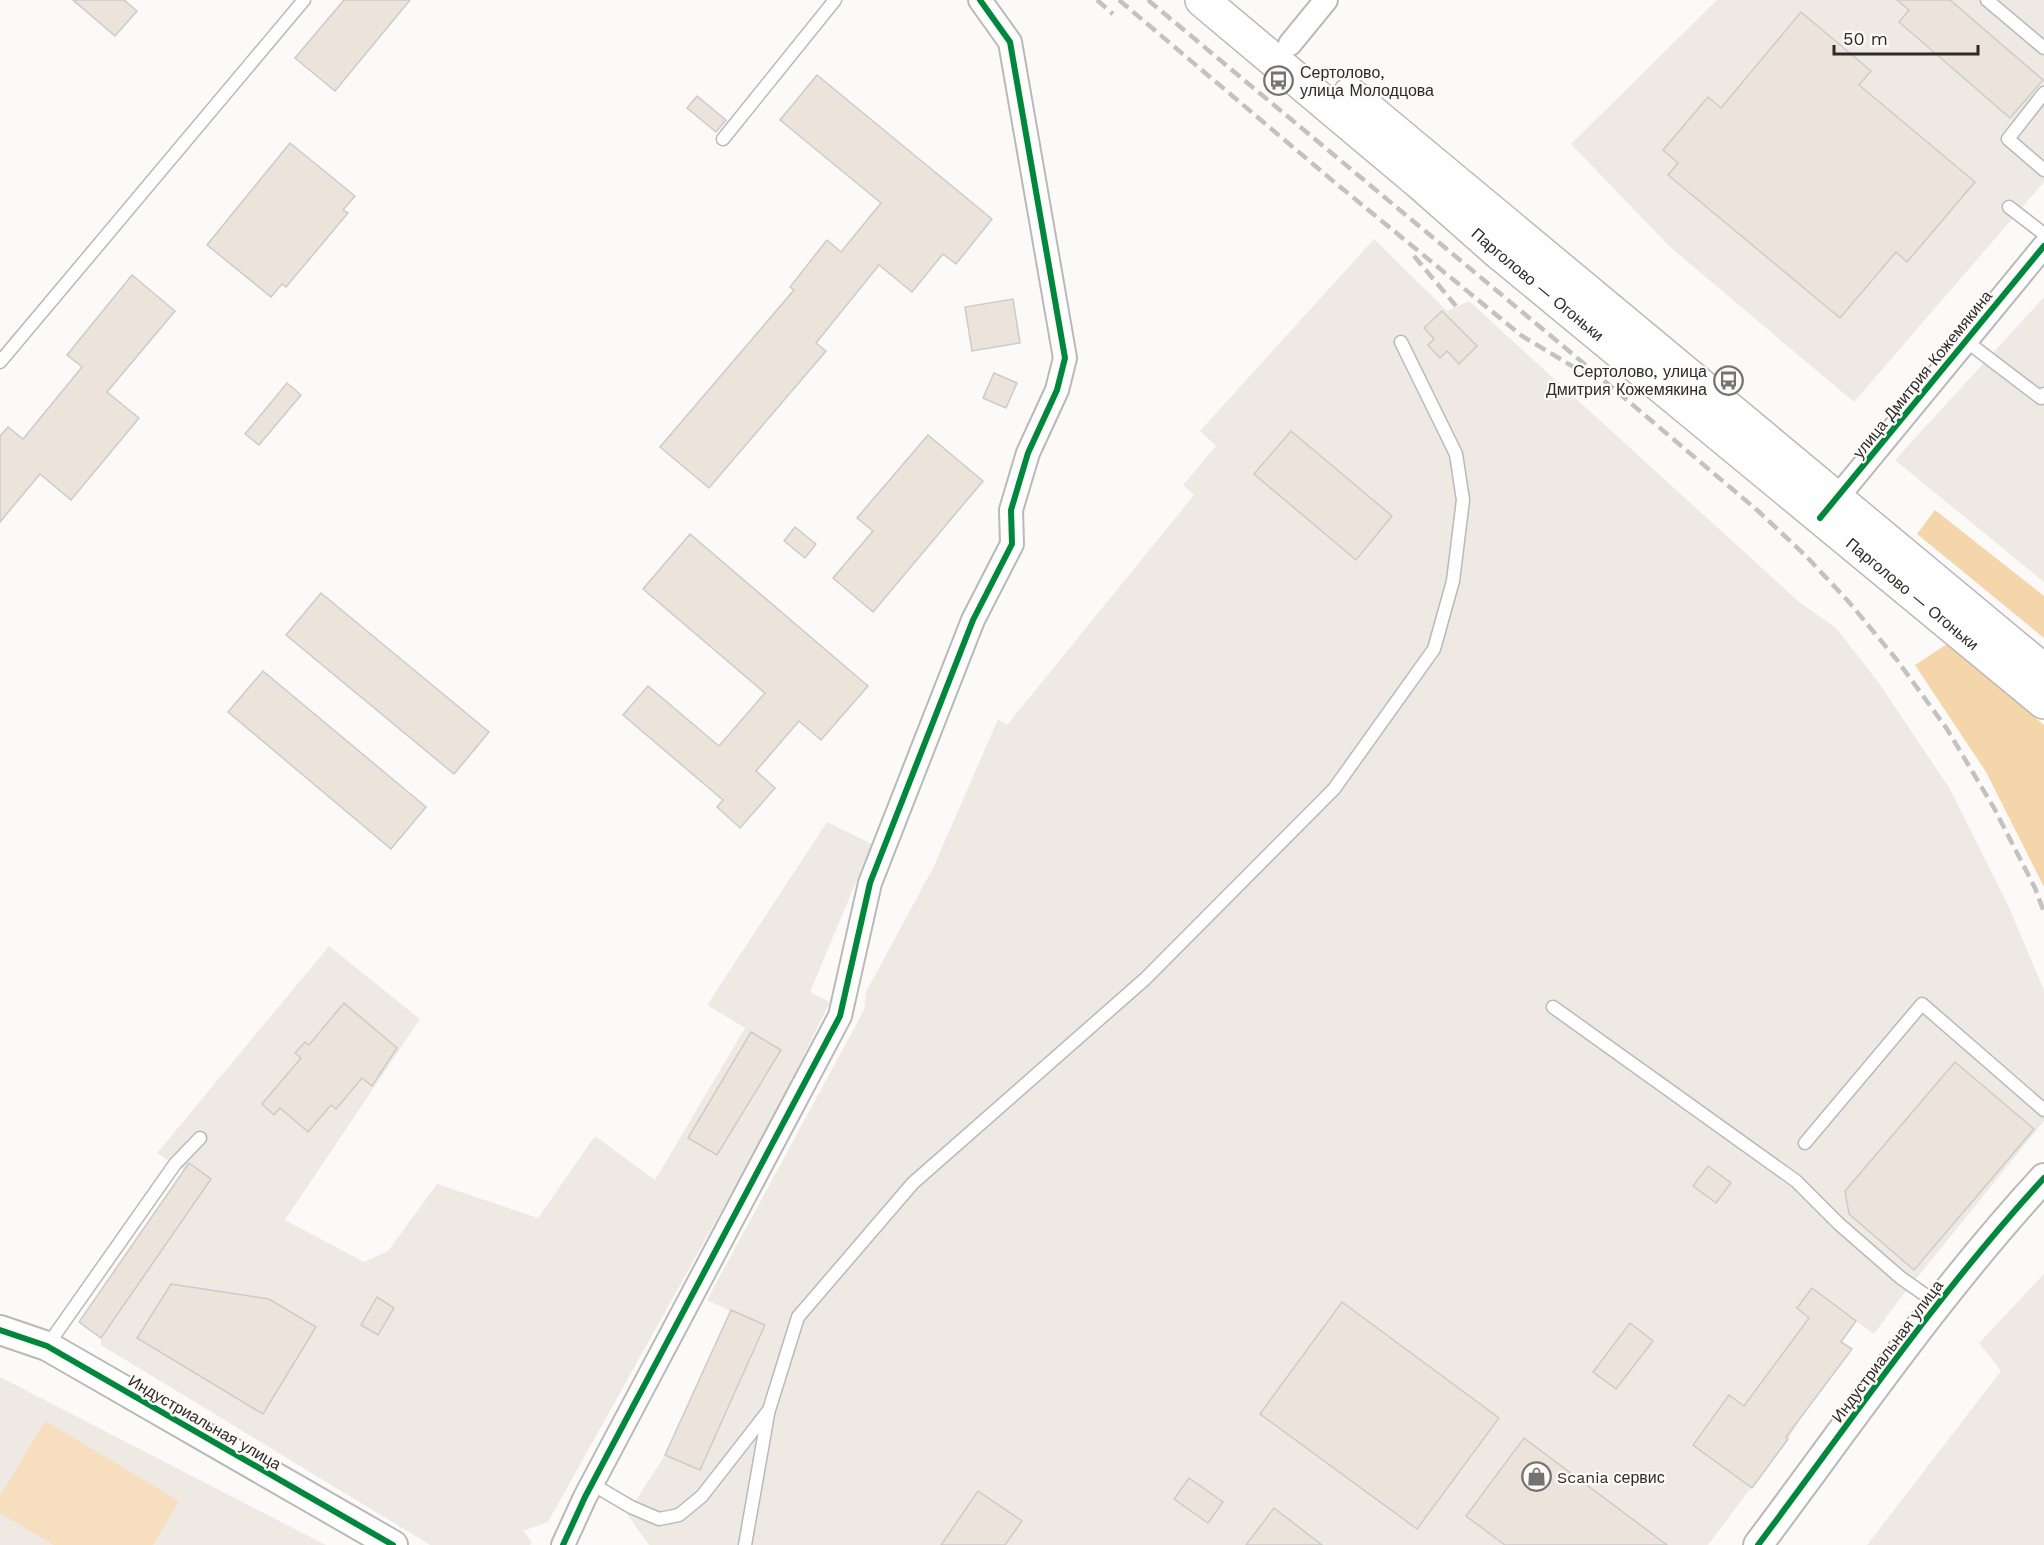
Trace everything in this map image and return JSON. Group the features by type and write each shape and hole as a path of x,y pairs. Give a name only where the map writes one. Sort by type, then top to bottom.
{"main road":[{"name":"Парголово — Огоньки","path":"1202,0 1419,182 1496,250 1828,508 2044,671"},
{"name":"Парголово — Огоньки","path":"1234,0 1290,44 1828,508 2044,702"}],"street":[{"path":"563,1545 591,1484 840,1016 870,883 973,620 1012,544 1011,510 1028,453 1057,390 1065,358 1010,42 980,0"},
{"path":"1290,44 1326,0"},
{"name":"улица Дмитрия Кожемякина","path":"1828,508 2044,246"},
{"name":"Индустриальная улица","path":"1758,1545 1938,1304 2018,1206 2044,1178"},
{"name":"Индустриальная улица","path":"0,1330 47,1346 393,1545"}],"lane":[{"path":"0,362 304,0"},
{"path":"723,139 835,0"},
{"path":"1988,0 2044,48"},
{"path":"2044,93 2008,138 2044,170"},
{"path":"2009,207 2044,234"},
{"path":"1966,341 2041,398 2044,394"},
{"path":"745,1545 769,1410 798,1317 913,1183 1145,979 1334,789 1434,649 1453,581 1464,500 1456,454 1401,342"},
{"path":"1805,1143 1922,1004 2044,1110"},
{"path":"1553,1007 1796,1181 1839,1224 1901,1278 1938,1304"},
{"path":"47,1346 175,1164 200,1137"},
{"path":"591,1484 631,1507 659,1519 679,1515 702,1496 769,1410"}],"shaded area":[{"path":"1717,0 2044,0 2044,182 1854,402 1670,247 1571,144"},
{"path":"1374,239 1447,311 1469,301 1798,601 1836,628 1879,683 1950,789 2008,905 2044,990 2044,1121 1874,1334 1856,1321 1841,1341 1852,1349 1708,1545 649,1545 627,1514 665,1455 730,1311 707,1300 864,1010 866,992 934,866 998,719 1007,725 1194,495 1183,485 1216,446 1200,431"},
{"path":"2044,297 2044,582 1895,460"},
{"path":"1935,510 2044,596 2044,638 1917,534"},
{"path":"1947,644 2044,725 2044,887 1986,772 1915,665"},
{"path":"827,822 872,844 810,992 830,1002 771,1122 548,1522 523,1531 532,1542 530,1545 430,1545 101,1345 101,1338 79,1322 184,1170 157,1153 329,946 420,1019 285,1220 364,1262 388,1251 437,1184 538,1218 595,1136 655,1180 745,1028 707,1005"},
{"path":"2044,1274 2044,1545 1867,1545 2001,1371 1979,1343"},
{"path":"0,1377 326,1545 0,1545"},
{"path":"45,1421 179,1501 153,1545 54,1545 0,1513 0,1496"}],"building":[{"path":"73,0 124,0 137,11 115,36"},
{"path":"344,0 410,0 335,91 295,58"},
{"path":"1897,0 1950,0 2043,80 2010,118 1899,22 1909,10"},
{"path":"1801,12 1871,71 1859,85 1975,182 1907,262 1896,252 1840,318 1668,175 1678,163 1663,150 1708,97 1721,108"},
{"path":"817,75 992,219 956,264 943,254 912,292 879,265 816,343 826,351 709,488 660,447 794,290 790,287 827,240 841,252 881,203 780,120"},
{"path":"697,96 726,120 716,132 687,108"},
{"path":"290,143 355,196 343,210 348,213 286,287 282,284 271,297 207,245"},
{"path":"132,275 175,311 107,392 139,418 71,500 40,474 0,522 0,436 8,427 23,439 82,367 67,355"},
{"path":"1013,299 1020,343 972,351 965,307"},
{"path":"1442,311 1477,346 1459,364 1447,351 1440,358 1428,345 1434,339 1424,328"},
{"path":"994,373 1017,383 1006,408 983,398"},
{"path":"287,383 301,395 259,445 245,434"},
{"path":"1291,431 1392,516 1356,560 1254,474"},
{"path":"928,435 983,481 873,612 833,578 873,531 857,518"},
{"path":"795,527 816,544 805,558 784,541"},
{"path":"690,534 868,686 821,740 799,721 756,771 775,788 740,828 717,807 723,800 623,715 648,686 719,746 765,693 643,589"},
{"path":"321,593 489,732 454,774 286,635"},
{"path":"263,671 426,807 391,849 228,712"},
{"path":"344,1003 397,1048 372,1086 362,1078 336,1109 331,1105 308,1132 280,1108 274,1115 262,1104 301,1058 295,1053 305,1042 309,1045"},
{"path":"751,1032 781,1050 717,1155 688,1138"},
{"path":"1955,1062 2034,1129 1914,1270 1849,1214 1845,1191"},
{"path":"189,1163 211,1179 101,1338 79,1322"},
{"path":"1708,1166 1731,1183 1716,1203 1693,1186"},
{"path":"171,1284 269,1299 316,1327 263,1414 137,1338"},
{"path":"1812,1288 1856,1321 1841,1342 1852,1349 1786,1437 1788,1439 1752,1488 1693,1445 1729,1395 1744,1406 1809,1318 1797,1308"},
{"path":"377,1297 394,1308 378,1335 361,1325"},
{"path":"1342,1302 1499,1418 1417,1529 1260,1414"},
{"path":"731,1310 765,1325 700,1470 665,1455"},
{"path":"1630,1323 1653,1341 1616,1389 1593,1372"},
{"name":"Scania сервис","path":"1524,1438 1667,1545 1505,1545 1466,1516"},
{"path":"1189,1478 1223,1502 1208,1523 1174,1499"},
{"path":"978,1491 1022,1521 1005,1545 941,1545"},
{"path":"1274,1508 1322,1545 1246,1545"}],"railway":[{"path":"1097,0 1113,14"},
{"path":"1119,0 1333,181 1522,336 1587,375"},
{"path":"1148,0 1569,351 1757,510 1805,555 1848,601 1897,660 1947,729 1994,808 2035,888 2044,912"},
{"path":"1414,256 1456,306"}],"cycle path":[{"path":"563,1545 585,1497 840,1016 870,883 973,620 1012,544 1011,510 1028,453 1057,390 1065,358 1010,42 980,0"},
{"path":"1820,518 2044,246"},
{"path":"1758,1545 1932,1312 2005,1221 2044,1178"},
{"path":"0,1330 47,1346 393,1545"}],"place":[{"name":"Сертолово, улица Молодцова","path":"1279,81"},
{"name":"Сертолово, улица Дмитрия Кожемякина","path":"1728,380"},
{"name":"Scania сервис","path":"1536,1477"}]}
